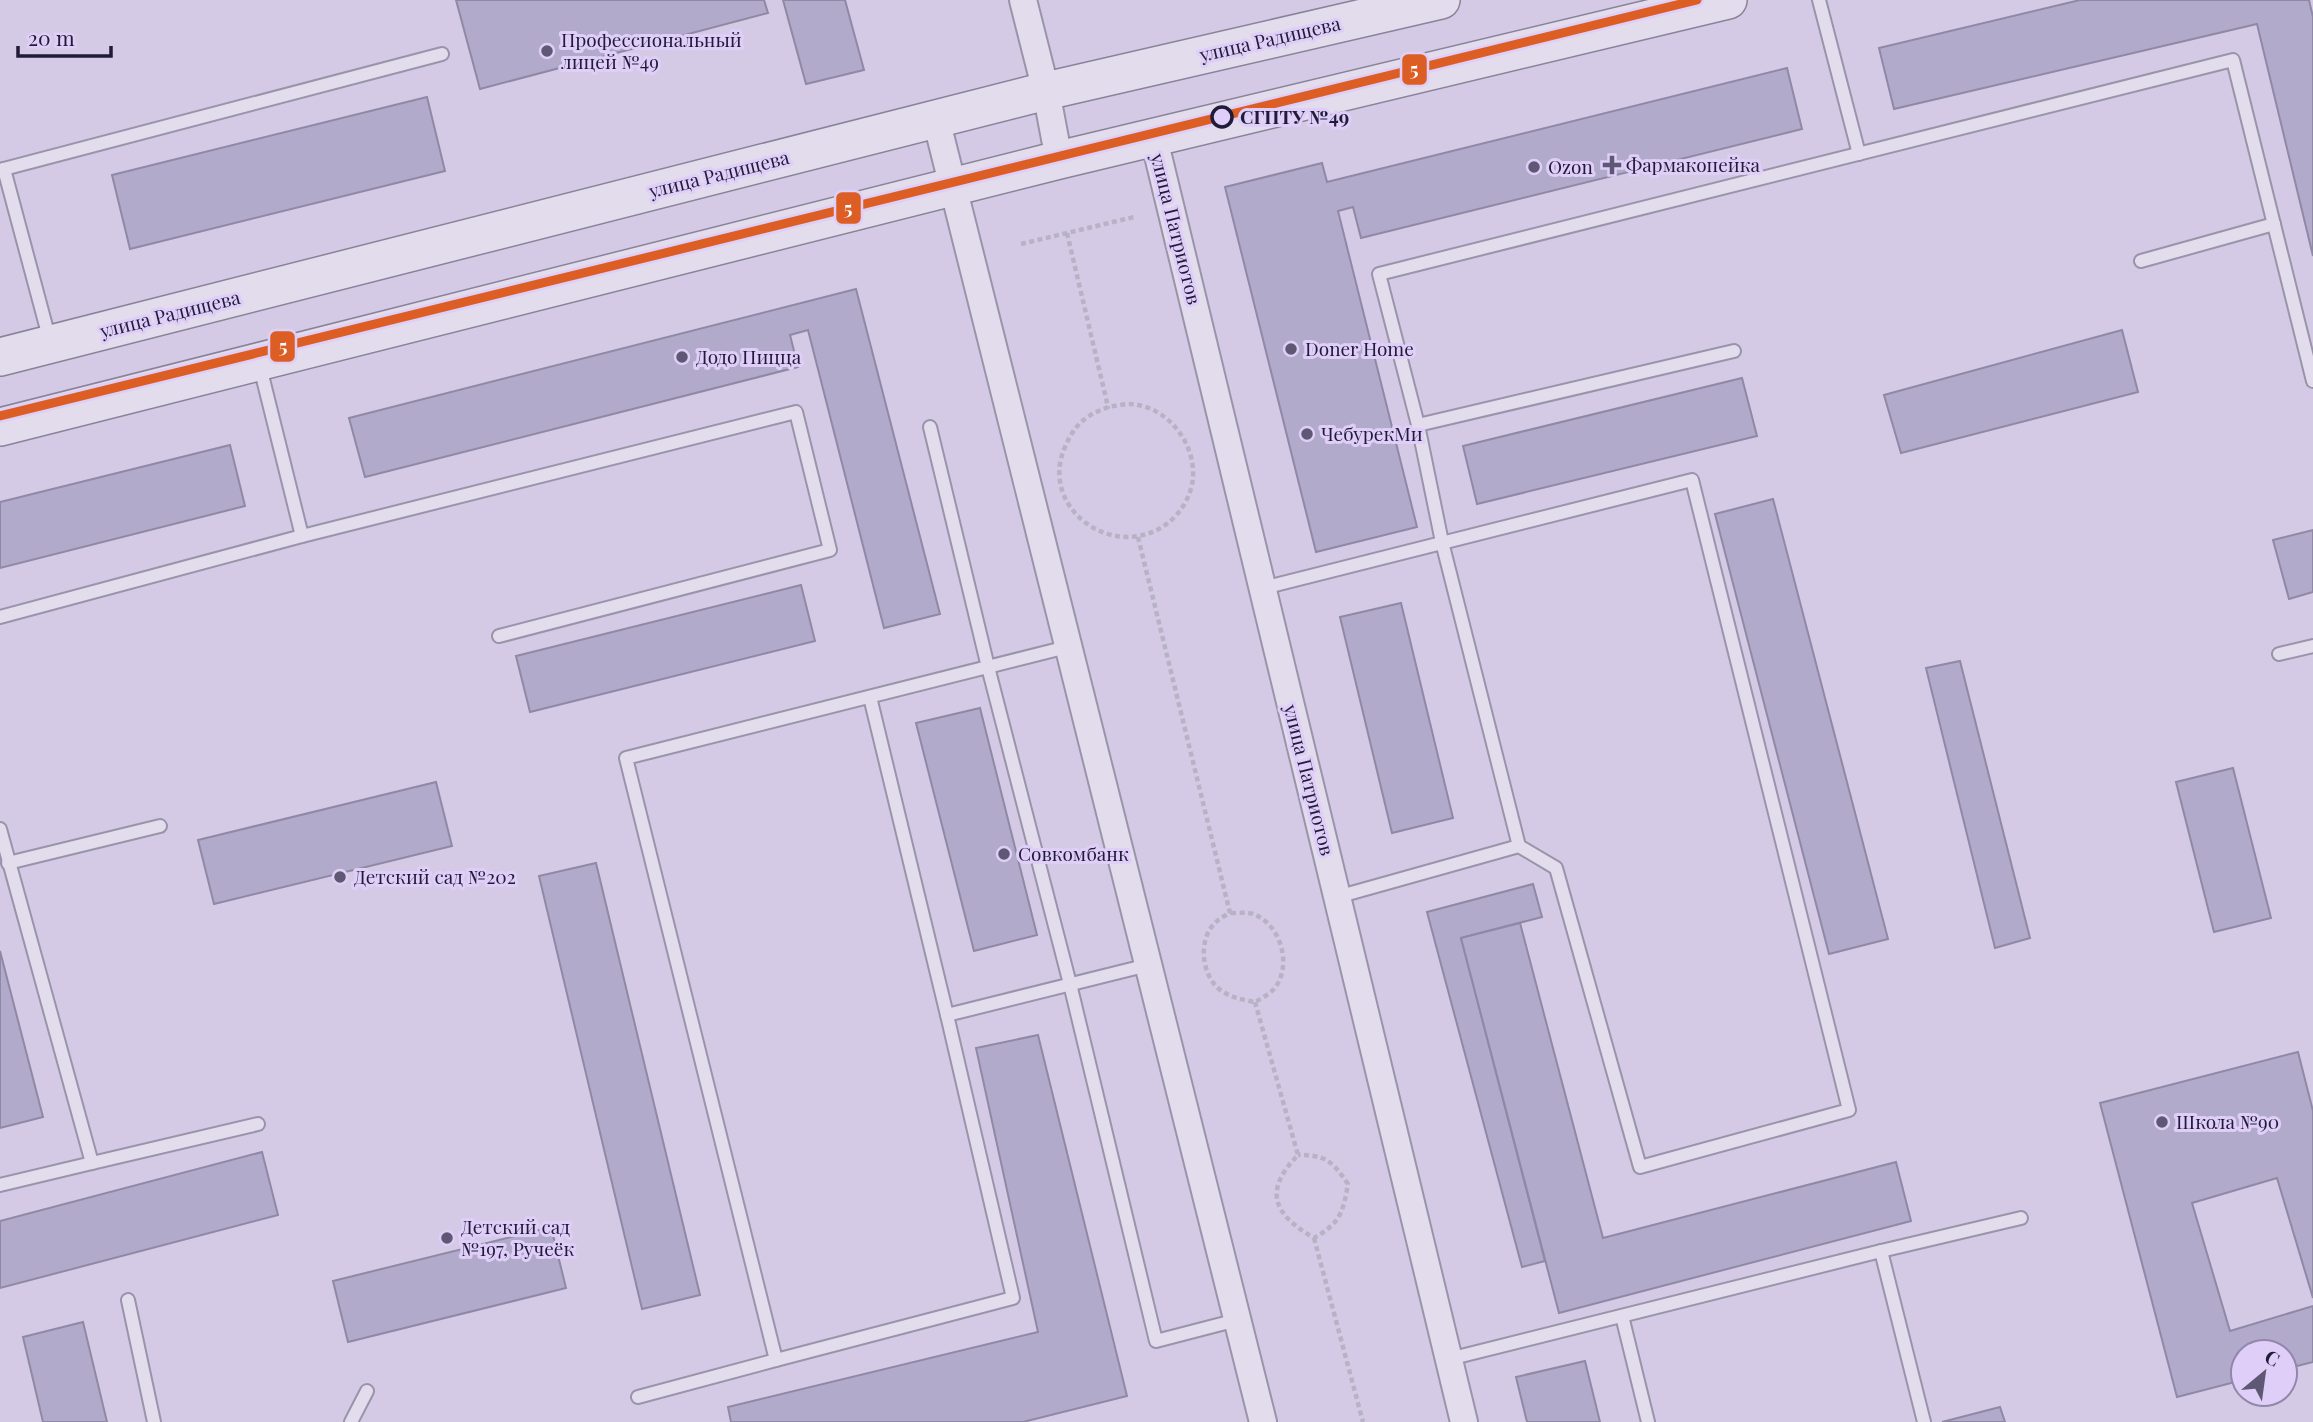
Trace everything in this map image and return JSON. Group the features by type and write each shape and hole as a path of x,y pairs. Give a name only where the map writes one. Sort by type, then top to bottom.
{"street":[{"path":"1023,0 1046,91 1059,160"},
{"name":"улица Радищева","path":"0,357 1046,91 1441,0"},
{"path":"0,427 1059,160 1727,0"},
{"path":"936,119 1263,1422"},
{"name":"улица Патриотов","path":"1154,139 1464,1422"}],"lane":[{"path":"1819,0 1859,155"},
{"path":"51,345 2,170 442,54"},
{"path":"1262,589 1442,542 1692,480 1849,1111 1640,1167 1556,868 1519,846 1442,542 1418,425 1379,274 2233,60 2313,382"},
{"path":"2141,261 2274,224"},
{"path":"1418,425 1734,351"},
{"path":"259,363 302,536"},
{"path":"0,617 302,536 796,412 830,550 499,636"},
{"path":"930,427 1156,1340 1237,1320"},
{"path":"2279,654 2313,646"},
{"path":"776,1360 626,758 1067,647"},
{"path":"638,1397 1013,1298 870,697"},
{"path":"8,863 160,826"},
{"path":"0,829 92,1163"},
{"path":"1337,897 1519,846"},
{"path":"947,1015 1148,965"},
{"path":"0,1185 258,1124"},
{"path":"1449,1359 2021,1218"},
{"path":"1881,1251 1924,1422"},
{"path":"128,1300 155,1422"},
{"path":"1622,1316 1648,1422"},
{"path":"351,1422 367,1391"}],"path":[{"path":"1021,244 1134,217"},
{"path":"1067,233 1108,407"},
{"path":"1131,404 1161,415 1184,437 1192,457 1193,479 1187,500 1175,517 1158,530 1138,537 1116,537 1095,530 1077,516 1065,497 1059,475 1062,453 1072,432 1088,416 1108,407 1131,404"},
{"path":"1138,537 1230,913"},
{"path":"1230,913 1252,914 1269,925 1282,943 1283,969 1274,989 1255,1002 1237,999 1218,988 1205,967 1203,945 1214,923 1230,913"},
{"path":"1255,1002 1298,1155"},
{"path":"1314,1238 1332,1227 1343,1211 1348,1184 1336,1167 1320,1155 1298,1155 1284,1169 1276,1184 1278,1202 1287,1221 1314,1238 1363,1422"}],"building":[{"name":"Профессиональный лицей №49","path":"456,0 764,0 768,13 480,89"},
{"path":"783,0 845,0 864,70 806,84"},
{"path":"2080,0 2309,0 2313,17 2313,256 2257,24 1894,109 1879,48"},
{"path":"1787,68 1802,129 1361,238 1353,207 1338,211 1417,527 1316,552 1225,187 1322,163 1327,182"},
{"path":"427,97 445,171 130,249 112,175"},
{"path":"856,289 940,614 884,628 808,330 790,335 798,367 365,477 349,418"},
{"path":"2122,330 2138,392 1901,453 1884,395"},
{"path":"1742,378 1757,436 1477,504 1463,446"},
{"path":"230,445 245,506 0,568 0,502"},
{"path":"1773,499 1888,939 1829,954 1715,514"},
{"path":"2313,530 2313,592 2289,599 2273,540"},
{"path":"801,585 815,641 530,712 516,656"},
{"path":"1401,603 1453,818 1392,833 1340,617"},
{"path":"1960,661 2030,938 1995,948 1926,668"},
{"path":"980,708 1037,935 974,951 916,723"},
{"path":"2233,768 2271,918 2214,932 2176,782"},
{"path":"436,782 452,846 214,904 198,840"},
{"path":"596,863 700,1295 642,1309 539,876"},
{"path":"1533,884 1542,917 1461,938 1545,1261 1522,1267 1427,912"},
{"path":"1520,923 1603,1238 1896,1162 1911,1221 1559,1313 1461,938"},
{"path":"0,951 43,1117 0,1128"},
{"path":"1038,1035 1127,1396 1023,1422 731,1422 728,1407 1038,1332 976,1048"},
{"path":"2298,1052 2313,1111 2313,1298 2277,1178 2192,1203 2230,1331 2313,1306 2313,1362 2299,1366 2299,1338 2229,1338 2229,1384 2177,1397 2100,1103"},
{"path":"262,1152 278,1215 0,1288 0,1221"},
{"path":"551,1227 566,1288 348,1342 333,1281"},
{"path":"83,1322 107,1422 43,1422 23,1337"},
{"path":"1585,1361 1600,1422 1527,1422 1516,1377"},
{"path":"2000,1407 2005,1422 1942,1422"}],"transit line":[{"name":"5","path":"0,416 1697,0"}],"place":[{"name":"Профессиональный лицей №49","path":"547,51"},
{"name":"СГПТУ №49","path":"1222,117"},
{"name":"Фармакопейка","path":"1612,165"},
{"name":"Ozon","path":"1534,167"},
{"name":"Doner Home","path":"1291,349"},
{"name":"Додо Пицца","path":"682,357"},
{"name":"ЧебурекМи","path":"1307,434"},
{"name":"Совкомбанк","path":"1004,854"},
{"name":"Детский сад №202","path":"340,877"},
{"name":"Школа №90","path":"2162,1122"},
{"name":"Детский сад №197, Ручеёк","path":"447,1238"}]}
